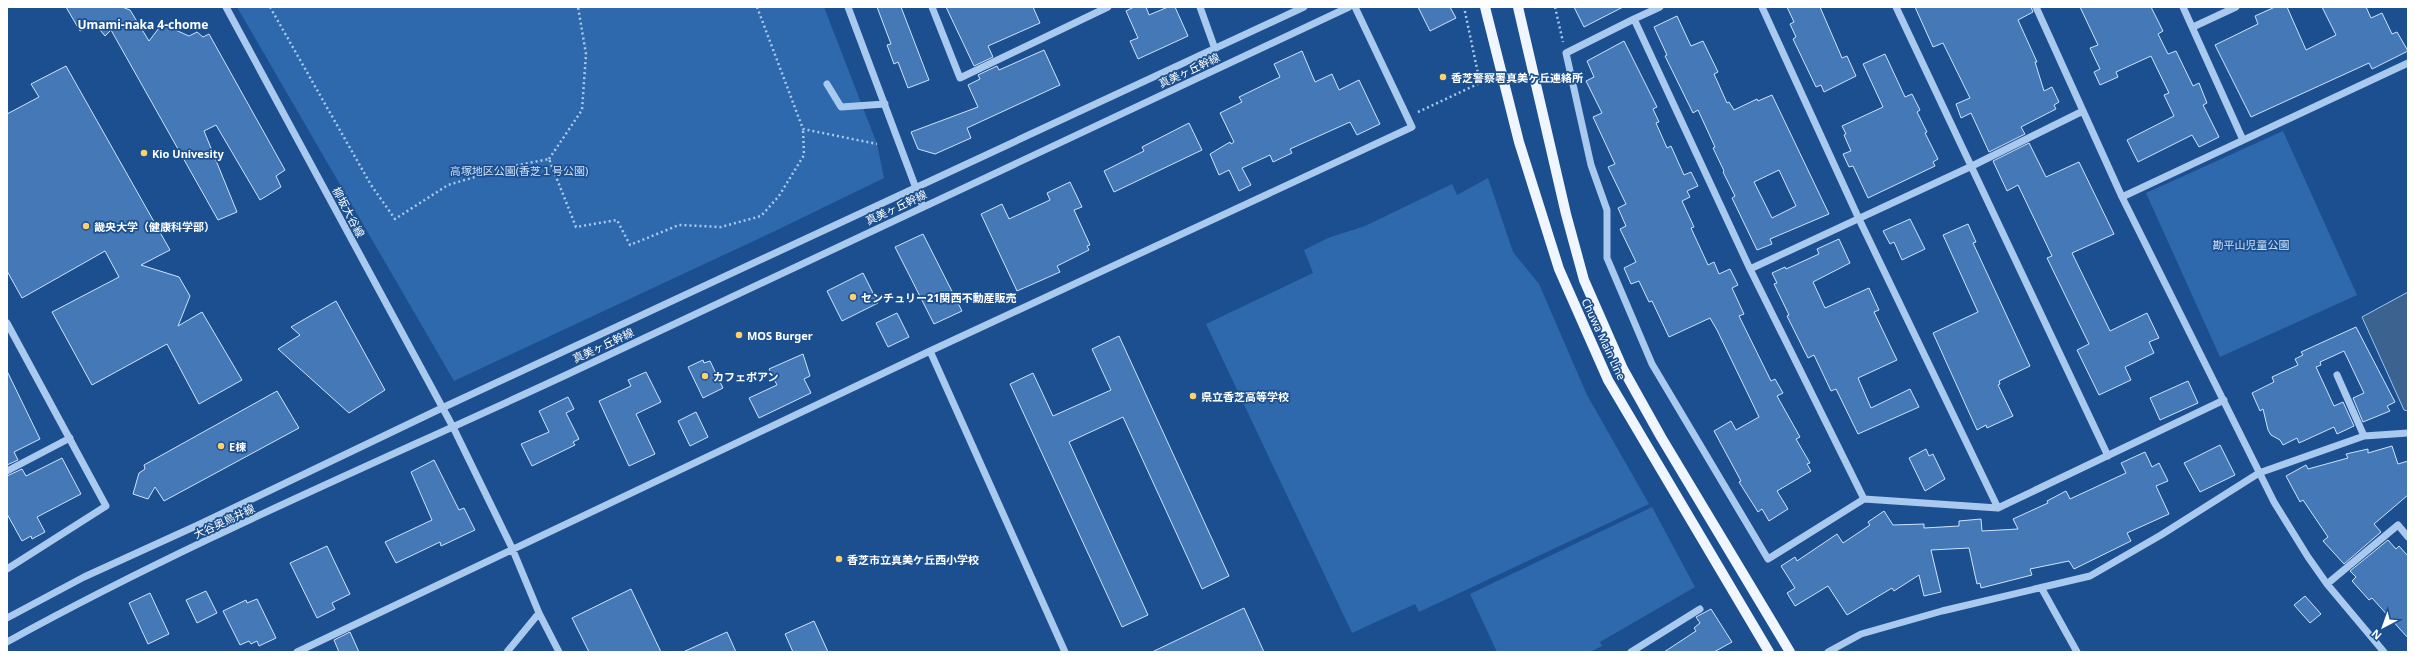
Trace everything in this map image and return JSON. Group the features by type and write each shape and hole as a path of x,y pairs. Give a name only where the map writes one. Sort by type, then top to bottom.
{"main road":[{"name":"Chuwa Main Line","path":"1485,7 1519,142 1559,269 1568,290 1608,380 1769,652"},
{"name":"Chuwa Main Line","path":"1518,7 1566,214 1584,280 1623,369 1661,437 1790,652"}],"street":[{"name":"柳坂大谷線","path":"226,7 453,427 512,548 556,651"},
{"path":"848,7 924,207"},
{"path":"932,7 960,78 1108,7"},
{"path":"1200,7 1215,49"},
{"name":"真美ヶ丘幹線","path":"442,408 1304,7"},
{"name":"真美ヶ丘幹線","path":"453,427 1349,7"},
{"path":"297,652 512,548 1412,127 1355,7"},
{"path":"1660,7 1566,53 1591,165 1607,210 1607,258 1652,364 1768,559 1864,499 1998,508 2224,400"},
{"path":"1762,7 1859,219 1998,508"},
{"path":"1896,7 2108,456"},
{"path":"2036,7 2122,197 2259,473 2290,529 2327,584 2384,652"},
{"path":"2183,7 2244,140"},
{"path":"2193,27 2236,7"},
{"path":"1634,20 1750,269 1864,499"},
{"path":"2122,197 2408,63"},
{"path":"827,84 841,107 885,104"},
{"path":"1750,269 1972,166 2083,111"},
{"path":"7,323 106,506 7,569"},
{"path":"930,352 1065,652"},
{"path":"2337,375 2364,436"},
{"name":"大谷奥鳥井線","path":"7,618 84,577 198,526 442,408"},
{"name":"大谷奥鳥井線","path":"7,642 70,607 206,541 453,427"},
{"path":"1828,652 1862,634 1942,611 2042,589 2090,576 2161,535 2259,473 2364,436 2408,433"},
{"path":"7,471 70,438"},
{"path":"2327,584 2398,525 2408,537"},
{"path":"2042,589 2077,652"},
{"path":"1631,652 1700,609"},
{"path":"507,652 539,613"}],"path":[{"path":"270,7 371,185 395,219 448,185 508,167 549,159 582,110 586,54 578,7"},
{"path":"549,159 576,227 618,220 630,245 679,225 721,227 761,216 779,196 804,155 803,130 757,7"},
{"path":"1408,118 1480,83 1464,7"},
{"path":"1555,7 1566,53"},
{"path":"803,130 878,144"}],"green space":[{"name":"高塚地区公園(香芝１号公園)","path":"237,7 824,7 877,144 884,178 775,231 454,381"},
{"name":"勘平山児童公園","path":"2283,131 2357,295 2220,357 2146,193"},
{"path":"1488,178 1513,252 1539,284 1587,395 1649,504 1419,612 1415,604 1352,633 1206,324 1313,273 1304,250 1328,238 1365,226 1452,184 1457,195"},
{"path":"1652,507 1695,587 1600,642 1602,646 1590,652 1497,652 1470,594"}],"shaded area":[{"path":"2408,292 2408,411 2404,410 2362,317"}],"building":[{"path":"66,7 122,7 130,10 149,41 162,24 189,36 197,32 203,37 209,34 285,170 276,176 281,187 260,200 216,125 204,131 237,212 218,220 111,30 105,36 95,24 80,31"},
{"path":"877,7 901,7 929,80 908,88 898,62 894,64 887,45 891,44"},
{"path":"946,7 1033,7 1040,23 988,46 993,57 974,66"},
{"path":"1134,7 1146,7 1149,15 1168,7 1175,7 1188,36 1138,59 1130,41 1138,38 1126,11"},
{"path":"1418,7 1450,7 1456,18 1430,31"},
{"path":"1574,7 1623,7 1584,27"},
{"path":"1787,7 1820,7 1842,58 1847,56 1856,76 1824,92 1821,85 1816,87 1793,39 1796,37 1790,24 1794,22"},
{"path":"1915,7 2031,7 2033,12 2018,20 2037,62 2035,62 2044,91 2052,87 2059,102 2054,105 2056,109 2021,127 2025,134 1989,152 1971,113 1961,118 1956,104 1970,98 1943,43 1933,47"},
{"path":"2080,7 2151,7 2163,31 2158,34 2168,54 2176,51 2193,86 2199,83 2207,103 2203,105 2219,137 2199,147 2192,135 2138,162 2127,140 2174,116 2164,95 2169,93 2151,56 2116,72 2118,77 2100,85 2094,72 2100,69 2090,48 2098,45"},
{"path":"2275,7 2287,7 2306,50 2336,35 2322,7 2366,7 2371,18 2382,13 2392,34 2397,32 2408,51 2372,69 2369,63 2251,117 2215,45 2258,24 2255,16"},
{"path":"1677,16 1691,46 1703,41 1718,72 1714,74 1727,103 1729,102 1734,110 1757,99 1758,101 1772,95 1829,214 1770,239 1772,244 1757,250 1732,198 1735,196 1723,172 1724,171 1713,148 1715,147 1698,110 1693,113 1665,56 1667,55 1654,27","holes":["1779,170 1796,206 1772,218 1754,182"]},
{"path":"1624,41 1657,107 1653,109 1659,122 1656,123 1667,148 1671,146 1684,175 1691,172 1698,186 1687,191 1690,197 1682,201 1694,227 1691,228 1708,265 1714,262 1719,274 1730,269 1738,285 1732,288 1744,314 1739,316 1771,381 1775,379 1783,393 1777,396 1800,437 1796,439 1810,463 1807,464 1811,471 1777,491 1788,509 1769,521 1762,509 1758,512 1739,482 1741,481 1714,431 1731,421 1736,430 1759,417 1717,330 1710,318 1669,337 1652,301 1649,302 1639,281 1631,284 1624,268 1636,262 1620,229 1626,226 1618,208 1626,204 1608,167 1615,164 1593,117 1602,113 1586,81 1594,77 1587,61"},
{"path":"1044,50 1060,85 967,128 971,138 935,154 918,149 911,132 978,107 968,85 980,79 978,75 997,66 999,70"},
{"path":"1302,51 1315,82 1332,74 1339,90 1359,80 1380,124 1357,135 1350,122 1290,149 1292,153 1273,162 1270,155 1242,168 1251,185 1239,191 1229,170 1219,175 1210,154 1230,142 1231,144 1234,142 1220,113 1242,102 1239,97 1280,77 1274,64"},
{"path":"1885,54 1905,97 1912,94 1920,110 1917,112 1927,132 1925,133 1938,159 1933,162 1935,166 1868,198 1853,166 1849,167 1843,154 1851,151 1842,126 1883,107 1863,64"},
{"path":"66,66 170,250 141,265 179,277 190,296 178,326 202,312 242,380 199,404 167,344 92,385 52,312 119,277 105,251 22,298 7,271 7,114 39,97 31,84"},
{"path":"1189,123 1202,150 1114,192 1104,171 1144,151 1142,147"},
{"path":"2029,143 2046,177 2079,162 2114,234 2072,253 2110,331 2147,313 2159,338 2149,342 2154,353 2125,367 2131,380 2099,395 2077,350 2089,344 2047,258 2052,256 2018,185 2007,191 1993,161"},
{"path":"1070,182 1082,207 1074,210 1090,245 1087,246 1089,250 1057,266 1060,272 1017,291 981,214 1002,204 1009,219 1050,200 1047,193"},
{"path":"1910,219 1925,249 1902,260 1894,242 1890,244 1883,231"},
{"path":"1968,224 1976,242 1973,243 2030,366 1999,381 2000,384 1998,385 2013,416 1987,428 1986,425 1977,430 1933,333 1978,312 1943,235"},
{"path":"923,234 962,311 934,324 895,247"},
{"path":"1839,239 1850,263 1813,282 1825,308 1869,288 1879,310 1874,312 1897,360 1858,378 1871,408 1910,389 1919,407 1858,434 1836,389 1831,391 1814,355 1808,358 1787,316 1789,315 1774,284 1777,283 1772,273 1785,267 1786,269 1819,254 1817,249"},
{"name":"センチュリー21関西不動産販売","path":"863,273 878,303 842,321 827,291"},
{"path":"336,301 385,390 349,413 278,349 300,335 291,327"},
{"path":"897,313 909,337 888,347 876,323"},
{"path":"2356,327 2395,402 2387,406 2390,411 2363,422 2353,398 2364,393 2344,351 2320,362 2321,365 2316,367 2334,406 2343,402 2354,426 2337,434 2334,427 2299,443 2297,438 2283,445 2280,440 2271,435 2268,430 2263,409 2260,411 2252,393 2274,382 2272,377 2298,365 2295,359 2303,355 2301,352"},
{"path":"1119,336 1229,576 1202,589 1123,417 1069,442 1148,615 1122,627 1010,384 1033,373 1053,416 1111,390 1092,349"},
{"path":"803,354 810,376 804,379 811,393 759,418 749,398 777,385 769,369"},
{"name":"カフェポアン","path":"703,360 704,363 710,361 723,388 703,398 688,367"},
{"path":"7,371 40,439 14,452 18,460 7,465"},
{"path":"646,372 661,402 636,414 655,454 629,466 599,401 631,386 628,380"},
{"path":"2188,381 2198,403 2160,420 2150,398"},
{"name":"E棟","path":"277,391 299,428 164,501 155,487 148,499 133,494 139,473 145,469 144,465"},
{"path":"568,397 574,409 566,413 579,439 573,442 575,445 532,466 521,444 549,432 539,411"},
{"path":"696,412 708,437 690,446 678,421"},
{"path":"2220,445 2235,475 2200,492 2184,463"},
{"path":"2392,446 2398,464 2408,461 2408,495 2374,524 2381,532 2344,564 2323,541 2328,537 2303,500 2300,502 2286,476 2306,465 2308,469 2348,458 2346,454 2368,449 2368,453"},
{"path":"1926,449 1929,456 1933,454 1945,479 1925,491 1909,458"},
{"path":"2145,452 2152,467 2159,463 2168,481 2156,486 2169,514 2127,533 2131,541 2074,569 2069,561 2030,569 2032,575 1981,588 1980,583 1977,584 1969,548 1931,550 1941,592 1924,596 1919,575 1894,591 1892,588 1847,615 1828,586 1795,606 1787,593 1795,588 1781,566 1795,557 1797,561 1837,534 1843,543 1870,525 1868,522 1884,511 1893,525 1924,524 1924,528 1959,526 1959,521 1981,519 1982,531 2018,529 2013,519 2048,503 2047,501 2066,491 2070,499 2126,473 2121,463"},
{"path":"62,458 81,494 37,517 45,532 32,539 31,536 22,541 7,514 7,476 22,469 26,476"},
{"path":"434,460 459,510 464,508 475,530 441,546 440,542 396,563 385,542 432,520 411,472"},
{"path":"2388,540 2396,549 2399,546 2408,556 2408,638 2372,598 2369,600 2352,581 2356,577 2350,571"},
{"path":"327,546 350,594 332,603 335,609 317,618 290,563"},
{"path":"631,589 661,652 589,652 572,618"},
{"path":"206,591 217,613 197,623 186,600"},
{"path":"150,593 169,634 148,644 129,603"},
{"path":"2305,596 2321,614 2310,623 2294,605"},
{"path":"257,599 276,638 259,646 257,641 251,644 249,641 240,645 223,611 246,600 247,603"},
{"path":"1244,608 1264,652 1152,652"},
{"path":"1711,609 1732,642 1714,652 1664,652 1696,631 1694,628 1700,623 1696,617"},
{"path":"814,621 828,652 793,652 785,634"},
{"path":"350,632 359,652 339,652 334,640"},
{"path":"727,632 736,652 683,652"}],"place":[{"name":"香芝警察署真美ヶ丘連絡所","path":"1443,77"},
{"name":"Kio Univesity","path":"144,153"},
{"name":"畿央大学（健康科学部）","path":"86,226"},
{"name":"センチュリー21関西不動産販売","path":"853,297"},
{"name":"MOS Burger","path":"739,335"},
{"name":"カフェポアン","path":"705,376"},
{"name":"県立香芝高等学校","path":"1193,396"},
{"name":"E棟","path":"221,446"},
{"name":"香芝市立真美ケ丘西小学校","path":"839,559"}],"district":[{"name":"Umami-naka 4-chome","path":"143,24"}]}
